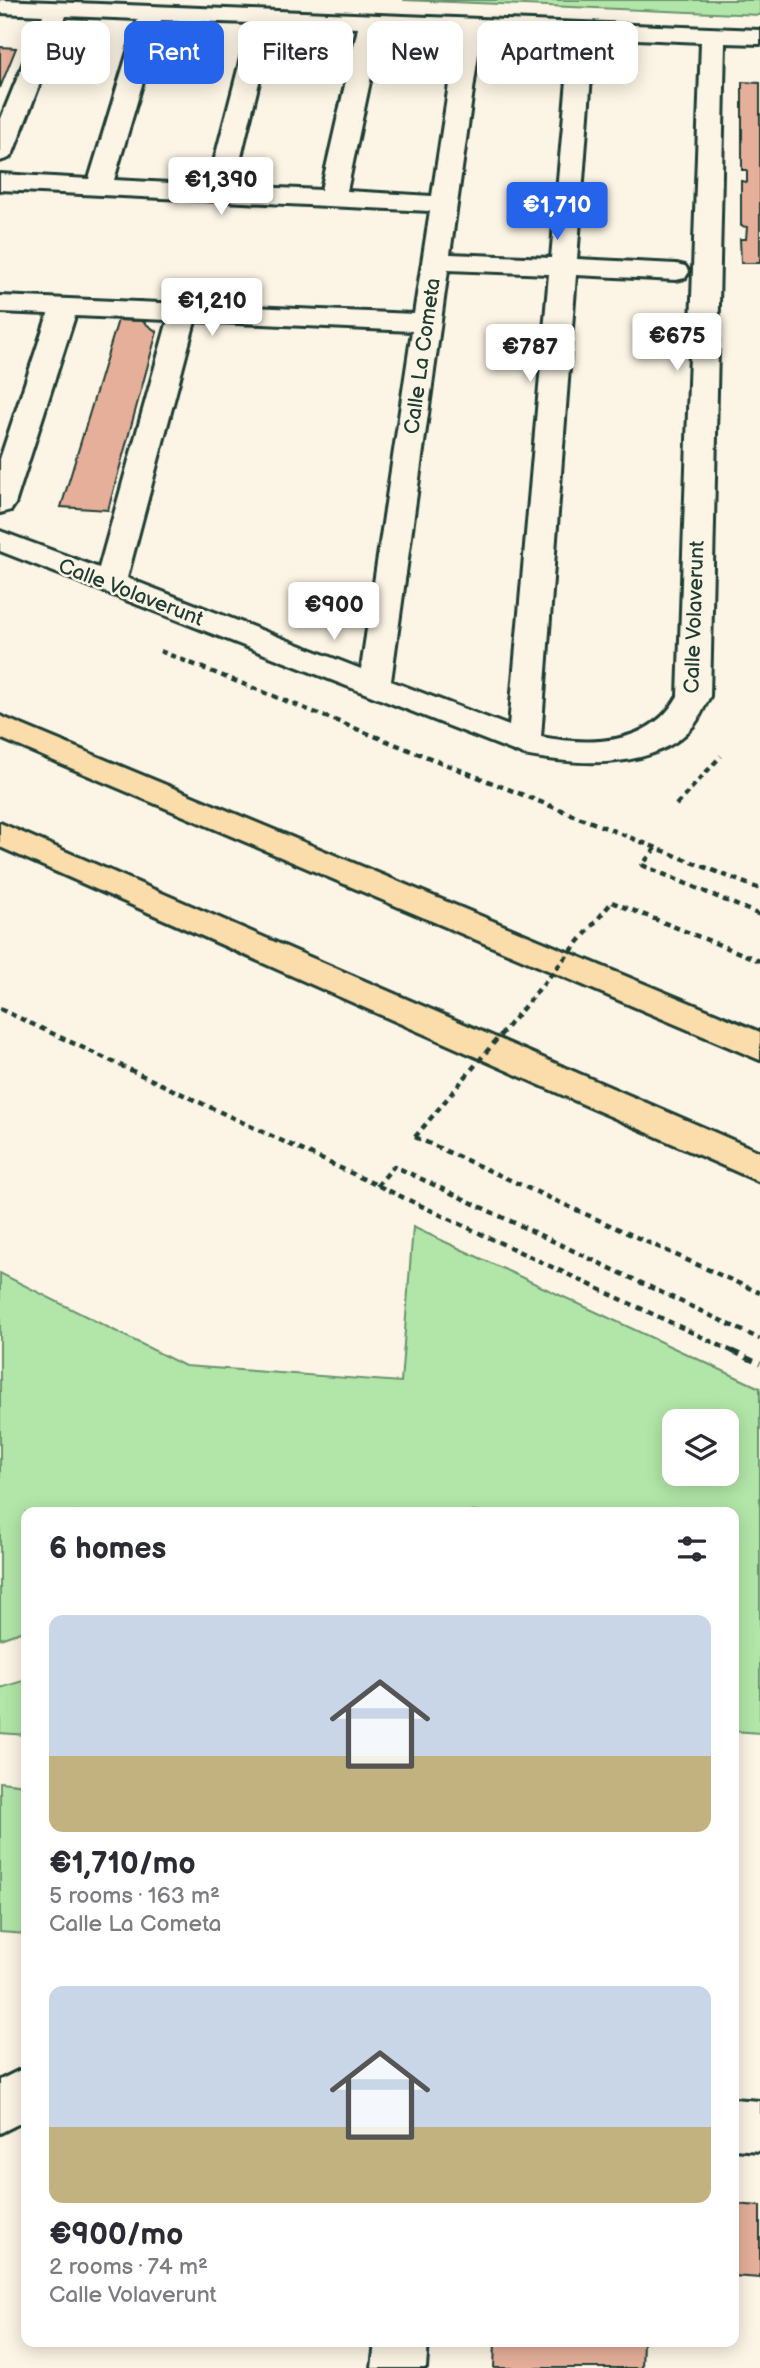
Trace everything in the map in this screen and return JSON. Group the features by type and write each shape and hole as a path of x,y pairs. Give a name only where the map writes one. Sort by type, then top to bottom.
{"highway":[{"path":"0,726 760,1047"},
{"path":"0,834 760,1168"}],"street":[{"path":"0,6 371,21"},
{"path":"0,153 57,8"},
{"path":"99,187 152,12"},
{"path":"219,193 263,17"},
{"path":"463,25 477,25"},
{"name":"Calle La Cometa","path":"374,686 470,25"},
{"path":"638,32 760,37"},
{"name":"Calle Volaverunt","path":"0,540 524,744 584,754 636,746 676,724 689,710 694,696 713,35"},
{"path":"332,199 367,39"},
{"path":"524,744 579,84"},
{"path":"0,183 444,204"},
{"path":"436,261 676,272"},
{"path":"0,304 427,323"},
{"path":"0,504 64,307"},
{"path":"110,583 184,312"},
{"path":"0,2108 21,2095"},
{"path":"739,2124 760,2126"},
{"path":"399,2368 401,2347"}],"path":[{"path":"154,649 760,889"},
{"path":"676,805 722,756"},
{"path":"656,848 642,865 760,915"},
{"path":"760,961 612,902 415,1138 760,1293"},
{"path":"0,1009 760,1364"},
{"path":"377,1186 394,1166 760,1339"}],"green space":[{"path":"403,0 760,0 760,15"},
{"path":"413,1227 760,1388 760,1733 739,1731 739,1507 21,1507 21,1632 0,1639 0,1273 185,1366 401,1382"},
{"path":"21,1682 21,1735 0,1733 0,1688"},
{"path":"0,1782 21,1784 21,1934 0,1932"}],"building":[{"path":"0,47 16,48 0,88"},
{"path":"742,82 760,83 760,263 741,263 740,239 746,239 747,227 741,226 741,181 747,182 747,170 742,170"},
{"path":"118,320 142,321 157,332 108,510 61,507"},
{"path":"739,2204 760,2206 760,2278 739,2276"},
{"path":"495,2347 643,2347 642,2368 494,2368"}]}
